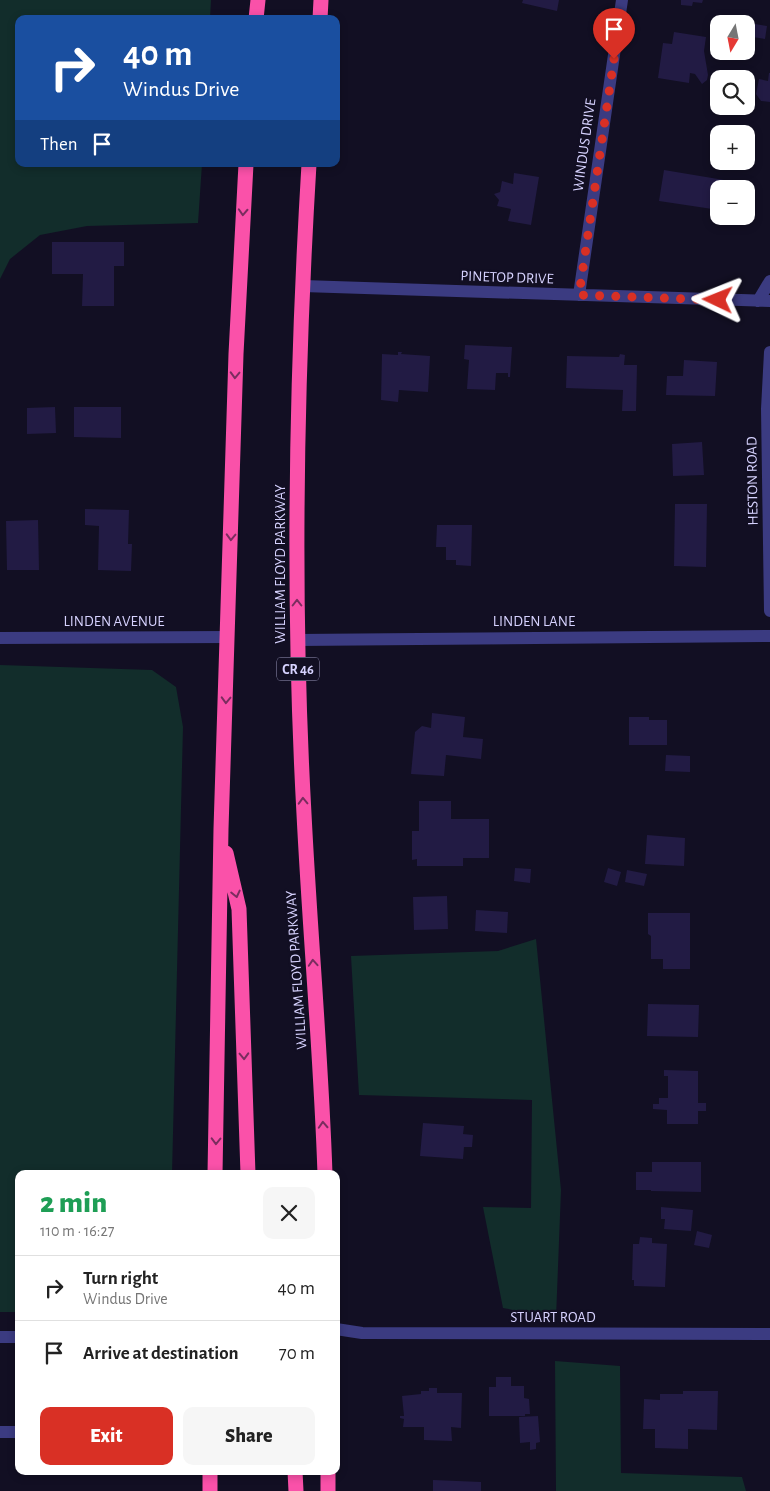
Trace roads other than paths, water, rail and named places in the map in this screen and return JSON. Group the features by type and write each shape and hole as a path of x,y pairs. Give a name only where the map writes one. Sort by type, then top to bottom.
{"highway":[{"path":"256,15 258,0"},
{"path":"320,15 322,0"},
{"path":"215,1170 221,829 236,354 246,167"},
{"name":"WILLIAM FLOYD PARKWAY","path":"309,167 297,476 297,640 304,813 325,1170"},
{"path":"221,829 239,909 248,1170"},
{"path":"210,1475 210,1491"},
{"path":"295,1475 296,1491"},
{"path":"328,1475 328,1491"}],"street":[{"name":"WINDUS DRIVE","path":"579,295 622,0"},
{"path":"764,301 770,280"},
{"name":"PINETOP DRIVE","path":"303,286 764,301"},
{"name":"HESTON ROAD","path":"770,352 767,409 770,611"},
{"name":"LINDEN LANE","path":"297,640 770,636"},
{"name":"LINDEN AVENUE","path":"0,638 228,637"},
{"name":"STUART ROAD","path":"340,1330 362,1333 770,1334"},
{"path":"0,1337 15,1337"},
{"path":"0,1432 15,1432"}]}
